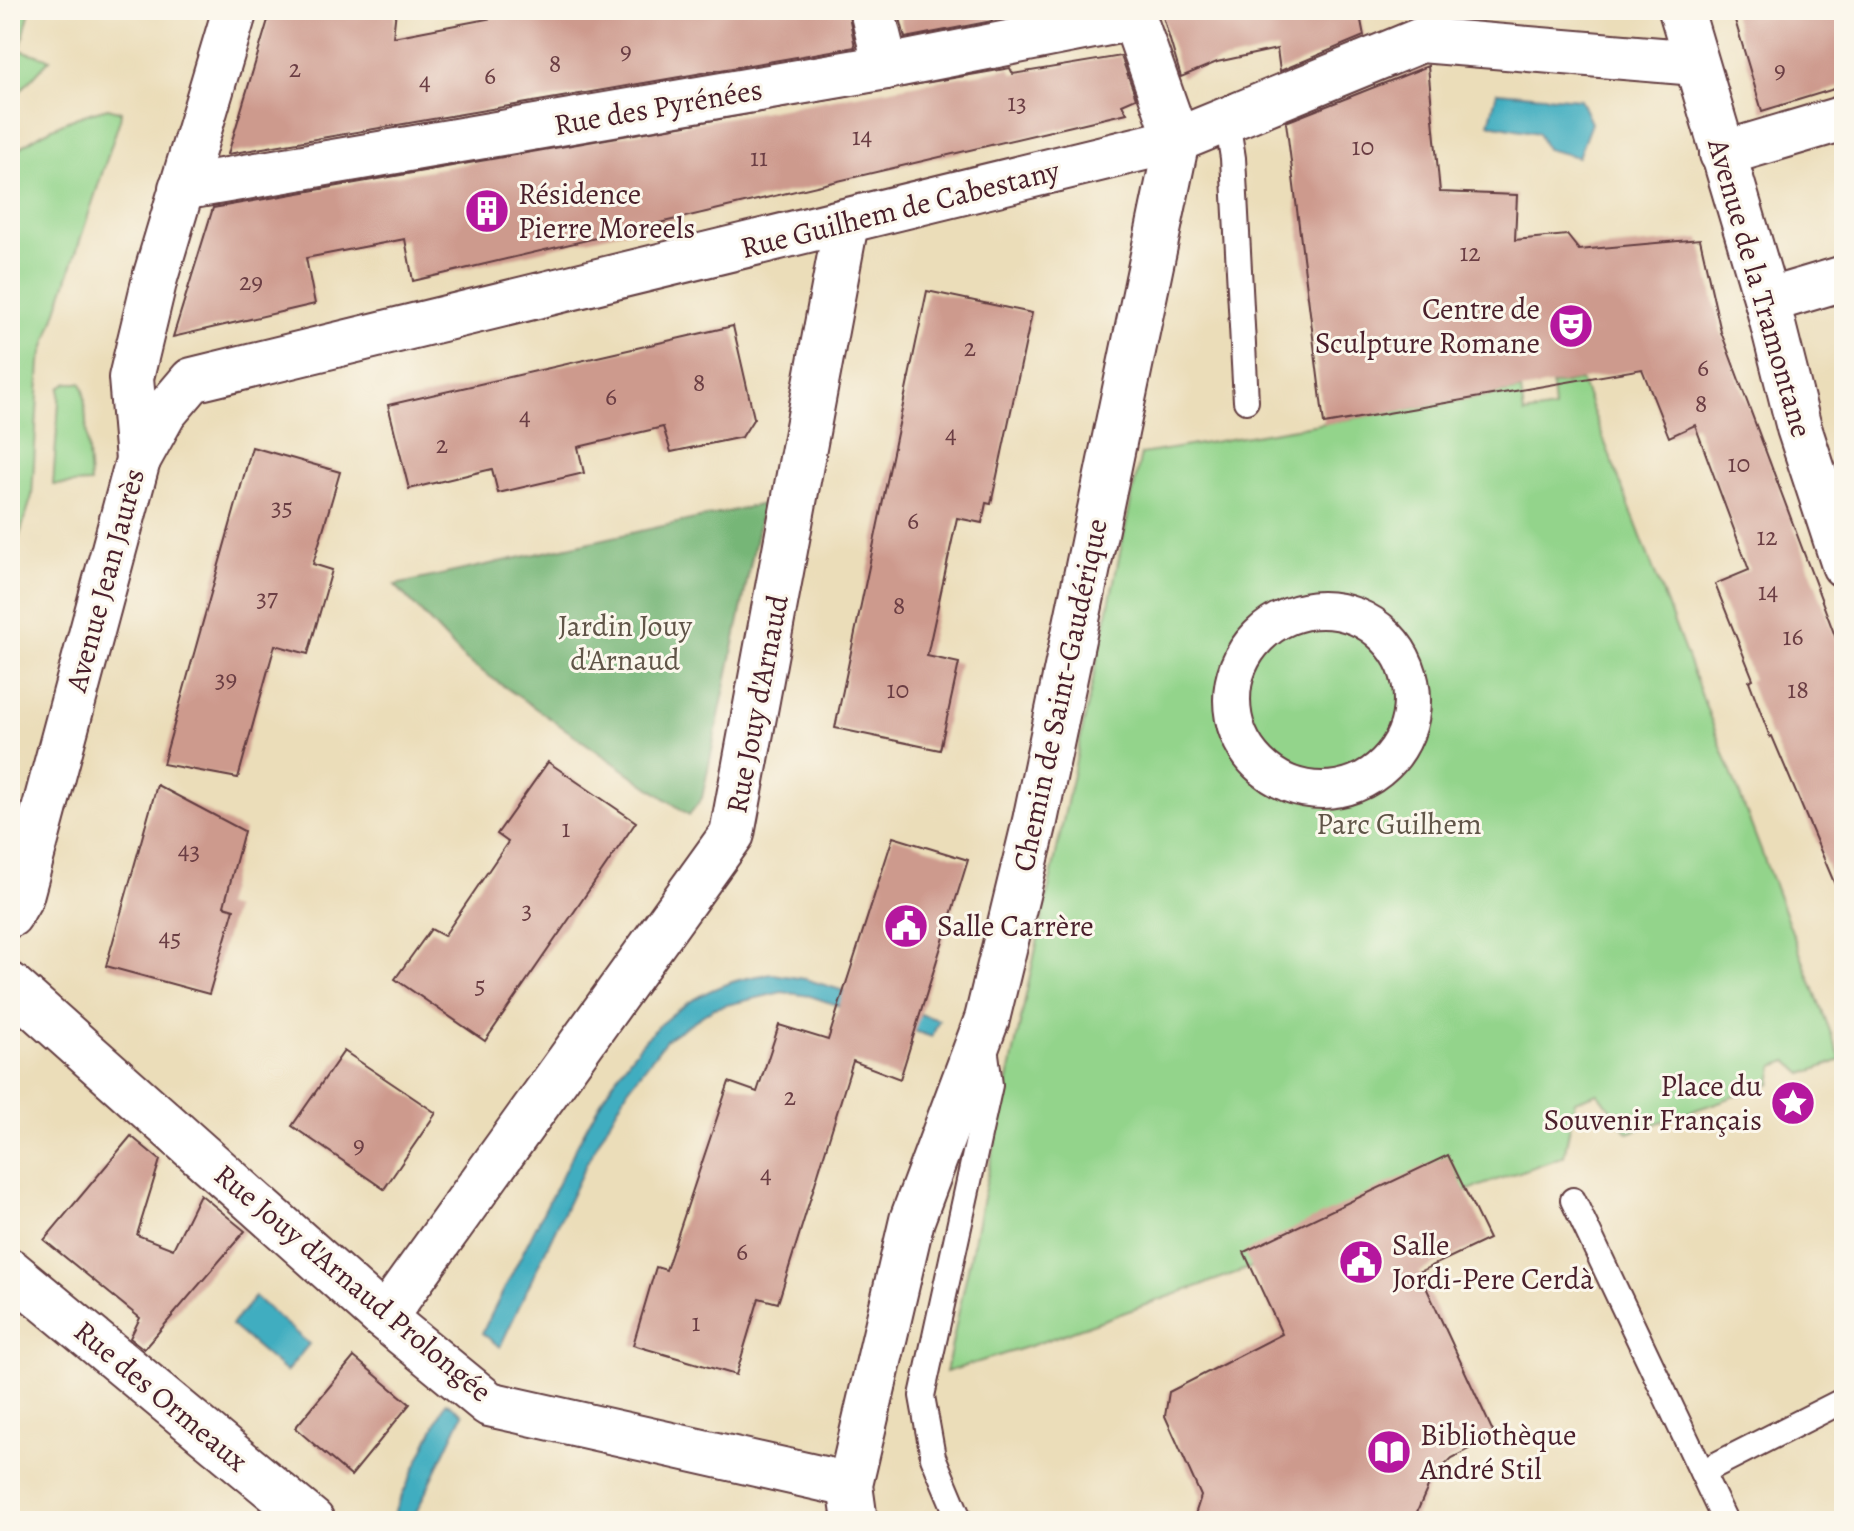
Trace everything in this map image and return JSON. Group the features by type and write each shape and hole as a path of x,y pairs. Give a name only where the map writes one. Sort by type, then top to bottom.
{"street":[{"name":"Avenue Jean Jaurès","path":"10,915 21,896 138,460 131,378 181,188 235,10"},
{"path":"872,10 886,67"},
{"name":"Avenue de la Tramontane","path":"1681,10 1767,301 1799,428 1844,565"},
{"name":"Rue des Pyrénées","path":"181,188 886,67 1121,12"},
{"path":"1121,12 1177,140"},
{"name":"Rue Guilhem de Cabestany","path":"138,460 164,413 192,380 1177,140 1421,40 1696,63"},
{"path":"1722,154 1844,118"},
{"name":"Chemin de Saint-Gaudérique","path":"853,1503 912,1220 983,1028 1035,821 1177,140"},
{"name":"Rue Jouy d'Arnaud","path":"384,1318 732,834 846,223"},
{"path":"1767,301 1844,278"},
{"path":"1319,609 1348,613 1374,626 1396,648 1408,676 1412,706 1405,736 1389,761 1364,780 1335,789 1304,789 1276,778 1254,759 1238,734 1231,706 1235,677 1246,651 1266,629 1291,614 1319,609"},
{"name":"Rue Jouy d'Arnaud Prolongée","path":"10,985 384,1318 489,1404 853,1503"},
{"name":"Rue des Ormeaux","path":"10,1271 312,1521"}],"lane":[{"path":"1227,120 1233,158 1246,401"},
{"path":"960,1521 933,1457 922,1396 990,1085 983,1028"},
{"path":"1573,1200 1725,1521"},
{"path":"1702,1472 1844,1400"}],"green space":[{"path":"10,10 30,10 20,50 50,59 10,102"},
{"path":"108,108 121,112 120,119 40,362 32,496 10,566 10,156 56,126"},
{"name":"Parc Guilhem","path":"1581,380 1841,1060 1803,1074 1788,1061 1774,1066 1771,1084 1628,1133 1598,1093 1575,1101 1564,1156 1033,1345 946,1372 1141,454 1521,390 1524,414 1554,409 1552,385"},
{"path":"68,383 81,383 84,391 90,483 53,485 60,388"},
{"name":"Jardin Jouy d'Arnaud","path":"763,504 702,798 689,815 466,660 395,585"}],"water":[{"path":"1497,92 1580,99 1591,123 1578,157 1546,149 1538,133 1489,124"},
{"path":"773,974 805,979 939,1020 932,1037 810,996 782,992 714,1008 667,1039 628,1089 587,1162 500,1347 482,1333 594,1114 638,1048 665,1020 696,998 731,982"},
{"path":"255,1297 309,1344 286,1372 231,1325"},
{"path":"446,1402 463,1414 412,1521 390,1521"}],"building":[{"path":"271,10 396,10 393,37 508,15 506,10 848,10 855,47 228,154"},
{"path":"898,10 988,10 992,21 905,38"},
{"path":"1161,10 1359,10 1364,36 1280,71 1277,49 1217,62 1181,77"},
{"path":"1732,10 1844,10 1844,86 1762,111"},
{"path":"1121,56 1136,98 1122,104 1127,113 413,281 405,239 306,258 315,304 173,337 213,208 1010,68 1013,74"},
{"path":"1428,66 1440,192 1517,195 1515,240 1567,235 1579,250 1700,239 1721,332 1844,660 1844,906 1770,737 1749,681 1753,679 1715,584 1749,570 1695,425 1669,437 1642,369 1324,424 1286,122"},
{"path":"927,291 1032,313 991,504 986,503 982,523 957,518 927,656 959,663 940,750 835,728"},
{"path":"733,326 754,418 742,437 671,452 663,427 578,447 584,473 498,493 492,469 409,489 388,405"},
{"path":"252,447 340,472 313,564 332,570 308,654 275,645 238,778 163,764"},
{"path":"548,762 636,822 485,1041 395,979 431,929 444,936 508,842 497,834"},
{"path":"157,785 244,831 224,906 234,909 209,994 106,966"},
{"path":"893,837 968,860 900,1079 853,1061 778,1303 759,1298 736,1375 633,1345 656,1267 666,1270 729,1082 757,1092 779,1025 828,1040"},
{"path":"344,1051 436,1113 384,1189 292,1126"},
{"path":"131,1136 160,1160 137,1235 173,1249 200,1194 245,1231 144,1349 130,1338 140,1318 44,1240"},
{"path":"1448,1155 1489,1239 1419,1272 1495,1436 1452,1458 1432,1478 1413,1521 1193,1521 1201,1496 1165,1416 1169,1392 1282,1334 1244,1252"},
{"path":"354,1357 410,1404 351,1476 295,1428"}],"place":[{"name":"Résidence Pierre Moreels","path":"487,211"},
{"name":"Centre de Sculpture Romane","path":"1571,326"},
{"name":"Salle Carrère","path":"906,926"},
{"name":"Place du Souvenir Français","path":"1793,1103"},
{"name":"Salle Jordi-Pere Cerdà","path":"1361,1262"},
{"name":"Bibliothèque André Stil","path":"1389,1452"}]}
